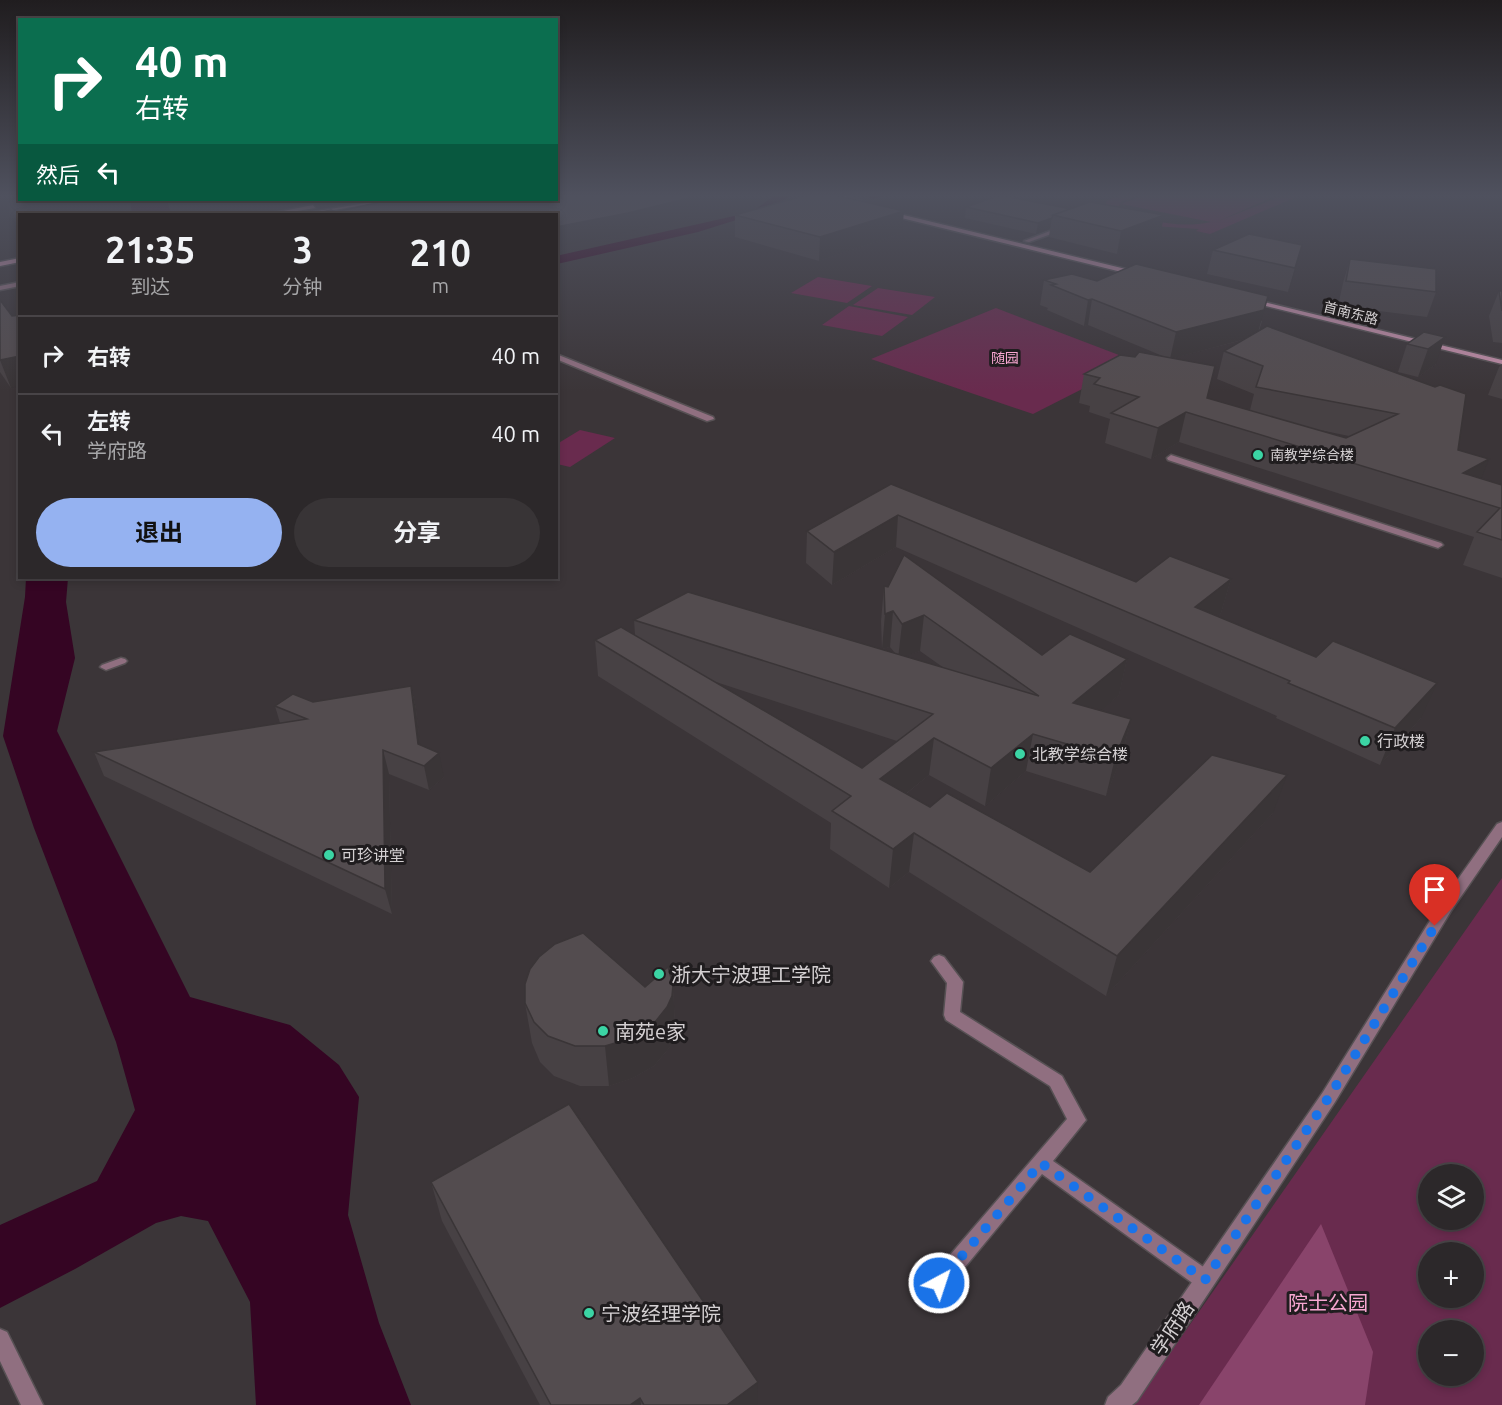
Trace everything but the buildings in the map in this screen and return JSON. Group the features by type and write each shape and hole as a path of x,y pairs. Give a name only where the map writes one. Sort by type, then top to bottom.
{"main road":[{"path":"0,264 18,260"},
{"path":"1092,260 1144,272 1097,260"},
{"path":"0,270 18,266"},
{"name":"首南东路","path":"1502,355 1247,297 1502,362"}],"street":[{"path":"0,288 18,284"},
{"path":"558,357 710,419"},
{"path":"1171,458 1438,545"},
{"path":"106,667 121,661"},
{"name":"学府路","path":"1116,1405 1129,1393 1329,1097 1446,907 1502,827"},
{"path":"939,961 955,982 952,1015 1056,1082 1077,1120 939,1283"},
{"path":"1041,1163 1205,1280"},
{"path":"0,1339 32,1405"}],"green space":[{"path":"818,277 872,286 847,303 791,293"},
{"path":"878,288 935,297 912,315 853,305"},
{"path":"849,306 908,317 882,336 822,325"},
{"name":"随园","path":"996,308 1174,376 1096,382 1033,414 871,359"},
{"path":"580,430 615,438 570,467 558,464 558,443"},
{"name":"院士公园","path":"1502,878 1502,1405 1128,1405 1147,1386"},
{"path":"1321,1224 1373,1352 1365,1405 1199,1405"}],"shaded area":[{"path":"558,260 577,260 558,264"},
{"path":"26,579 68,579 66,602 75,658 57,731 190,997 290,1025 339,1065 359,1097 348,1215 379,1323 411,1405 256,1405 250,1302 208,1221 181,1216 156,1223 0,1308 0,1225 97,1181 135,1110 116,1042 34,828 3,736"}],"place":[{"name":"南教学综合楼","path":"1258,455"},
{"name":"行政楼","path":"1365,741"},
{"name":"北教学综合楼","path":"1020,754"},
{"name":"可珍讲堂","path":"329,855"},
{"name":"浙大宁波理工学院","path":"659,974"},
{"name":"南苑e家","path":"603,1031"},
{"name":"宁波经理学院","path":"589,1313"}],"route":[{"path":"939,1283 1041,1163 1205,1280 1329,1097 1435,926"}]}
